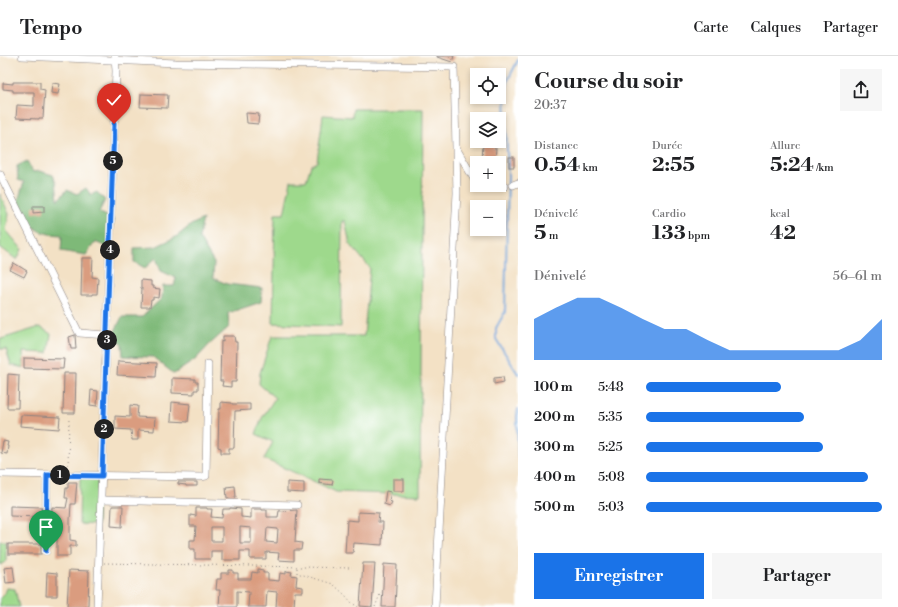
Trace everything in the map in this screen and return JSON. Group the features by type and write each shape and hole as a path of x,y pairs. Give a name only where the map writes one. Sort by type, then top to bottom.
{"street":[{"path":"22,56 115,58 176,63 454,67 457,193 435,607"},
{"path":"97,607 116,71 115,58"},
{"path":"456,148 470,172"},
{"path":"0,174 79,332 107,335"},
{"path":"0,474 206,476 208,364"},
{"path":"46,551 47,475"},
{"path":"101,500 297,505"}],"path":[{"path":"68,475 69,417"},
{"path":"99,563 352,568"},
{"path":"297,567 297,573 333,584 358,607"},
{"path":"375,607 381,592"}],"green space":[{"path":"353,109 423,109 420,495 336,492 264,459 273,442 256,434 262,418 275,398 259,384 260,373 272,336 364,336 370,268 350,244 345,221 342,221 341,327 273,323 275,214 284,214 291,181 306,181 311,165 317,162 323,115 352,117"},
{"path":"27,161 33,172 39,171 53,175 56,182 58,200 67,190 77,194 86,188 91,195 97,192 105,200 99,212 114,220 107,247 95,242 86,255 61,251 62,235 49,234 39,231 27,221 17,204 24,182 18,180 17,166"},
{"path":"0,194 9,214 6,230 22,249 17,260 0,247"},
{"path":"203,219 199,238 214,263 213,278 227,284 262,288 261,302 228,313 229,327 195,360 174,374 153,357 123,356 122,345 113,335 122,317 142,317 162,298 163,286 174,286 176,278 161,271 156,258 145,268 134,262 134,248 155,247 176,237 191,225"},
{"path":"40,327 51,334 48,353 23,352 24,368 11,365 6,349 0,349 0,338 1,339"},
{"path":"80,477 98,478 97,525 79,524"},
{"path":"0,541 6,541 6,562 0,565"},
{"path":"7,588 15,589 19,607 0,607 0,598 5,593"}],"building":[{"path":"437,56 454,56 452,62"},
{"path":"13,82 40,82 40,89 45,90 43,118 16,118 17,105 34,106 34,92 13,92 13,90 3,89 3,83 13,84"},
{"path":"52,83 60,84 58,94 51,93"},
{"path":"141,94 168,95 167,108 140,107"},
{"path":"246,113 259,114 258,124 247,123"},
{"path":"483,148 496,148 495,156 482,156"},
{"path":"509,157 514,157 514,167 509,167"},
{"path":"33,206 44,206 44,212 33,213"},
{"path":"82,258 93,258 92,277 98,278 97,294 81,295"},
{"path":"14,263 27,271 24,277 10,270"},
{"path":"141,280 151,281 151,286 153,286 153,288 160,289 159,298 153,297 150,307 141,307"},
{"path":"75,335 76,349 71,349 69,337"},
{"path":"223,336 234,336 235,342 237,342 236,382 231,382 231,387 222,386 223,381 220,381 221,341 223,342"},
{"path":"24,358 64,359 63,369 24,368"},
{"path":"118,361 157,363 156,377 117,375"},
{"path":"64,373 76,373 75,413 63,413"},
{"path":"8,374 19,375 18,408 7,408"},
{"path":"503,377 504,382 494,384 494,378"},
{"path":"172,378 195,379 195,382 198,382 198,390 194,390 194,394 172,393"},
{"path":"91,390 98,391 97,406 90,405"},
{"path":"172,402 190,404 188,422 171,421"},
{"path":"221,402 232,404 250,404 250,410 235,411 234,448 229,448 229,453 221,453 221,448 218,447 219,409 221,409"},
{"path":"130,405 138,406 137,417 155,418 154,431 138,430 138,440 132,440 131,430 115,429 115,416 130,417"},
{"path":"21,415 60,417 59,429 20,426"},
{"path":"3,441 8,442 7,454 1,453"},
{"path":"319,479 333,480 332,485 319,483"},
{"path":"393,479 404,479 404,491 393,491"},
{"path":"68,482 77,482 75,504 71,504 70,520 70,540 76,541 76,546 70,546 70,556 57,556 57,532 51,532 52,507 66,508 68,498 65,498"},
{"path":"178,482 197,482 197,486 186,486 178,484"},
{"path":"287,482 304,483 304,493 287,492"},
{"path":"235,486 236,497 227,498 226,487"},
{"path":"386,491 391,492 389,501 392,502 390,506 384,504"},
{"path":"10,506 42,507 41,517 10,516"},
{"path":"112,506 123,506 122,527 111,526"},
{"path":"196,508 212,509 211,517 222,518 223,509 230,508 241,509 241,517 251,518 251,509 267,510 267,517 278,517 279,511 297,510 295,542 302,543 301,550 294,550 294,561 278,560 279,553 266,552 266,559 250,559 250,551 240,551 240,560 222,560 222,551 211,551 211,559 195,559 195,549 190,549 190,540 195,540 196,526 190,526 190,515 196,516","holes":["211,527 222,527 222,541 211,541","240,527 251,528 251,543 240,543","267,528 278,529 277,543 266,542"]},
{"path":"358,512 379,513 378,522 383,522 382,545 354,543 353,553 345,553 347,520 358,521"},
{"path":"8,544 41,544 41,554 8,554"},
{"path":"363,563 375,563 372,607 360,606"},
{"path":"384,564 397,565 395,607 382,607"},
{"path":"13,567 15,582 6,583 4,568"},
{"path":"258,569 263,570 263,573 268,573 268,580 279,581 280,573 286,574 286,571 292,572 291,575 297,576 296,586 303,587 303,592 295,592 294,607 276,607 277,592 267,591 266,607 248,607 249,592 237,591 237,607 219,607 220,590 216,590 217,579 221,579 221,573 229,573 229,570 233,570 233,573 238,573 238,579 251,579 252,572 258,573"},
{"path":"69,570 89,571 88,607 67,607"},
{"path":"47,572 57,573 57,596 46,596"}],"waterway":[{"path":"518,60 508,80 505,95 508,176 505,312 496,328 496,339 518,374"},
{"path":"518,409 518,457"}],"route":[{"path":"46,551 47,475 102,476 114,124"}]}
